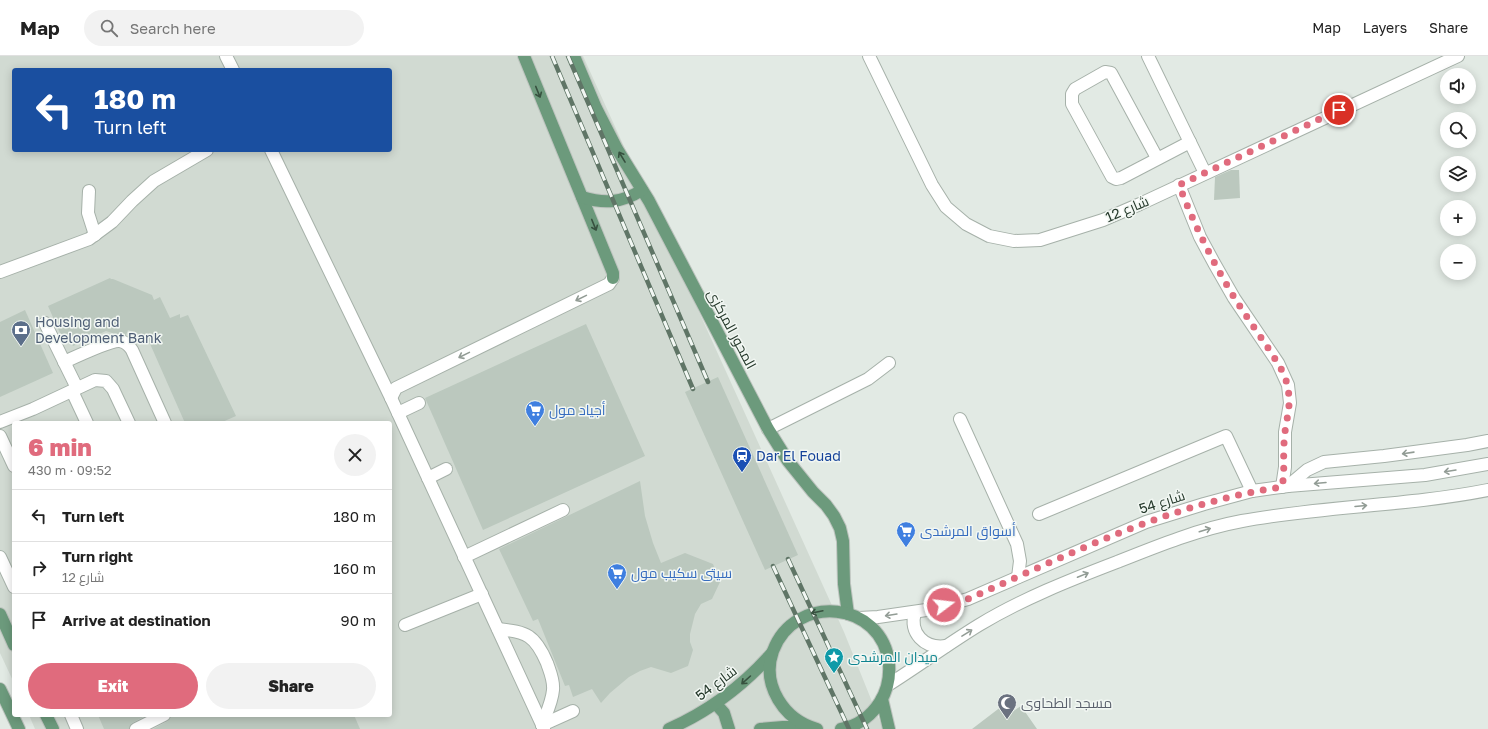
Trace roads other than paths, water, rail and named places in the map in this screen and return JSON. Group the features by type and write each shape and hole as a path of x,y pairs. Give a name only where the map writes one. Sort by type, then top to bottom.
{"main road":[{"path":"524,56 614,278"},
{"name":"المحور المركزى","path":"574,56 617,149 642,190 768,428 788,461 808,487 834,516 840,528 843,541 844,584 853,616"},
{"path":"582,197 602,202 613,202 628,198 642,190"},
{"path":"814,728 799,722 780,704 774,692 770,665 773,652 779,638 788,627 799,619 812,613 826,610 840,611 853,616 869,626 878,635 888,659 888,685 882,699 866,718 841,729"},
{"path":"0,614 12,641"},
{"name":"شارع 54","path":"669,729 716,704 745,681 773,652"},
{"path":"0,689 12,714"},
{"path":"882,699 889,729"},
{"path":"716,704 724,713 729,729"},
{"path":"13,717 19,729"},
{"path":"47,717 53,729"},
{"path":"760,729 783,727 814,728"}],"street":[{"path":"226,56 231,68"},
{"name":"شارع 12","path":"869,56 932,185 946,207 966,224 989,236 1014,241 1040,240 1103,220 1458,56"},
{"path":"1148,56 1205,173"},
{"path":"1157,158 1111,73 1105,72 1075,89 1072,94 1072,104 1112,177 1116,179 1121,178 1190,142"},
{"path":"0,272 89,239 112,222 154,181 204,152"},
{"path":"272,152 391,398 543,727"},
{"path":"1179,185 1200,237 1234,298 1284,374 1288,385 1290,403 1285,432 1285,486"},
{"path":"89,191 88,214 95,235"},
{"path":"391,398 396,388 609,284 614,278"},
{"path":"45,323 64,362 86,421"},
{"path":"64,362 113,342 122,341 126,343 132,350 164,421"},
{"path":"768,428 868,379 889,363"},
{"path":"0,422 95,380 106,381 113,389 128,421"},
{"path":"398,413 419,403"},
{"path":"960,419 1017,544 1020,560 1018,577"},
{"path":"0,436 12,462"},
{"path":"1039,514 1226,436 1252,491"},
{"path":"1285,486 1307,470 1324,462 1407,453 1488,441"},
{"name":"شارع 54","path":"853,616 878,617 915,612 933,609 968,599 1146,522 1252,491 1285,486 1425,475 1488,464"},
{"path":"428,478 446,469"},
{"path":"888,685 980,624 1012,607 1081,576 1153,548 1204,531 1241,521 1323,509 1432,499 1488,490"},
{"path":"464,556 563,510"},
{"path":"0,556 12,583"},
{"path":"405,625 482,594"},
{"path":"915,612 914,626 920,639 932,646 946,646"},
{"path":"498,629 525,634 540,646 553,681 551,700 543,727"},
{"path":"543,727 573,711"},
{"path":"72,717 77,729"},
{"path":"136,729 162,717"}],"railway":[{"path":"552,56 693,389"},
{"path":"568,56 708,382"},
{"path":"788,559 867,729"},
{"path":"773,566 849,729"}],"place":[{"name":"Housing and Development Bank","path":"21,347"},
{"name":"أجياد مول","path":"535,427"},
{"name":"Dar El Fouad","path":"742,473"},
{"name":"أسواق المرشدى","path":"906,548"},
{"name":"سيتى سكيب مول","path":"617,590"},
{"name":"ميدان المرشدى","path":"834,674"},
{"name":"مسجد الطحاوى","path":"1007,720"}]}
